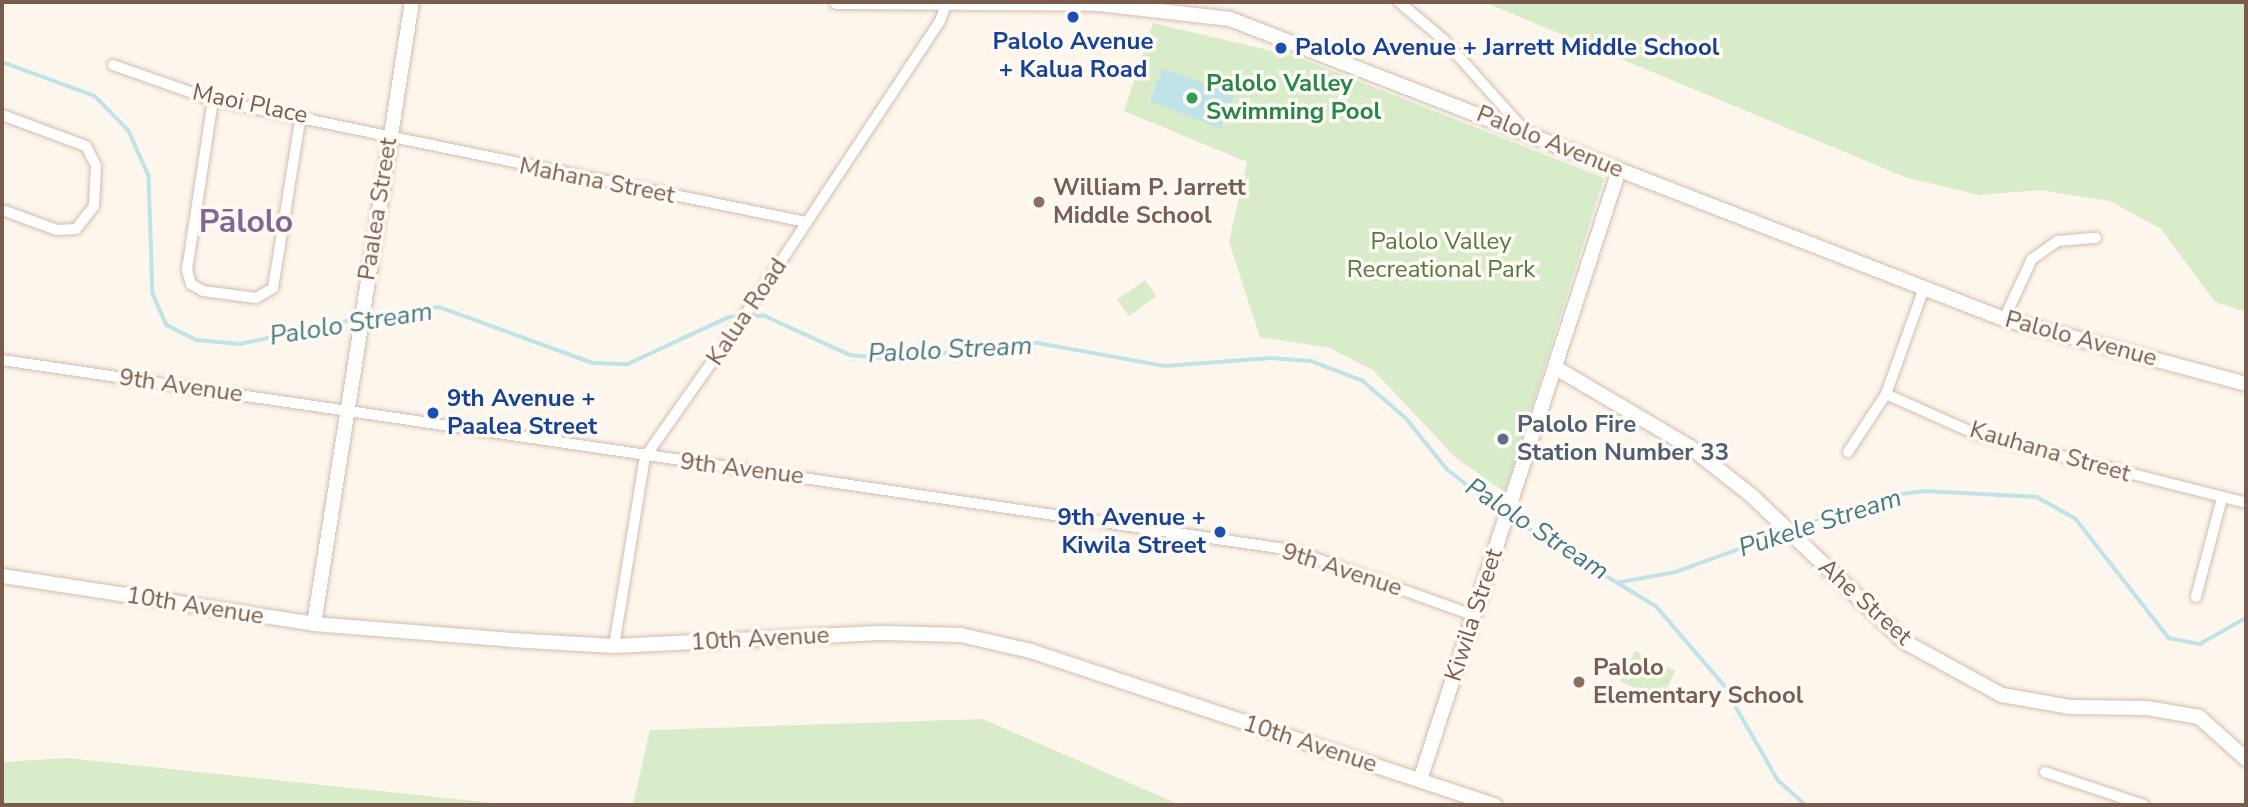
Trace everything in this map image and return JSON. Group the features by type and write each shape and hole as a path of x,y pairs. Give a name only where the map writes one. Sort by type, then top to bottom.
{"street":[{"name":"Paalea Street","path":"314,624 388,137 412,2"},
{"name":"Palolo Avenue","path":"837,2 1154,6 1230,19 2004,319 2246,384"},
{"name":"Kalua Road","path":"614,646 645,457 756,299 940,21 947,2"},
{"path":"1399,2 1444,40 1527,132"},
{"name":"Maoi Place","path":"113,65 213,100 301,116 388,137"},
{"path":"213,100 187,270 191,284 203,291 256,298 273,288 301,116"},
{"path":"2,115 86,146 96,166 94,206 76,229 57,230 2,210"},
{"name":"Mahana Street","path":"388,137 806,222"},
{"name":"Kiwila Street","path":"1420,780 1473,615 1558,369 1619,170"},
{"path":"2004,319 2032,259 2058,241 2096,238"},
{"path":"1848,452 1886,394 1924,288"},
{"name":"9th Avenue","path":"2,360 645,457 1292,550 1473,615"},
{"name":"Ahe Street","path":"1558,369 1690,447 1777,520 1905,642 2002,695 2071,707 2147,708 2199,718 2246,759"},
{"name":"Kauhana Street","path":"1886,394 1978,435 2246,503"},
{"path":"2196,597 2222,498"},
{"name":"10th Avenue","path":"2,576 314,624 614,646 884,633 961,635 1031,651 1495,805"},
{"path":"2045,772 2144,805"}],"green space":[{"path":"1484,2 2246,2 2246,312 2215,302 2161,229 2110,201 2040,190 1979,195 1905,177"},
{"name":"Palolo Valley Recreational Park","path":"1153,23 1297,57 1604,178 1505,492 1457,459 1373,370 1330,348 1260,337 1229,242 1247,162 1124,111"},
{"path":"1145,280 1156,296 1129,316 1117,300"},
{"path":"1635,651 1675,671 1661,701 1620,681"},
{"path":"983,719 1180,805 633,805 650,730"},
{"path":"67,758 513,805 2,805 2,762"}],"water":[{"name":"Palolo Valley Swimming Pool","path":"1163,68 1234,95 1221,129 1150,101"}],"waterway":[{"name":"Palolo Stream","path":"2,62 95,96 129,131 149,176 153,294 167,325 197,340 240,344 357,319"},
{"name":"Palolo Stream","path":"368,317 439,307 593,363 628,364 729,317 765,316 850,355 892,359 1038,343 1165,366 1271,358 1311,361 1363,381 1406,418 1447,469 1504,514"},
{"name":"Pūkele Stream","path":"1794,529 1886,496 1924,491 2037,497 2076,519 2169,638 2200,644 2246,618"},
{"path":"1511,518 1656,606 1723,684 1778,780 1806,805"},
{"name":"Pūkele Stream","path":"1621,582 1676,572 1783,533"}],"place":[{"name":"Palolo Avenue + Kalua Road","path":"1073,17"},
{"name":"Palolo Avenue + Jarrett Middle School","path":"1281,48"},
{"name":"Palolo Valley Swimming Pool","path":"1192,98"},
{"name":"William P. Jarrett Middle School","path":"1039,202"},
{"name":"9th Avenue + Paalea Street","path":"433,413"},
{"name":"Palolo Fire Station Number 33","path":"1503,439"},
{"name":"9th Avenue + Kiwila Street","path":"1220,532"},
{"name":"Palolo Elementary School","path":"1579,682"}],"district":[{"name":"Pālolo","path":"246,222"}]}
